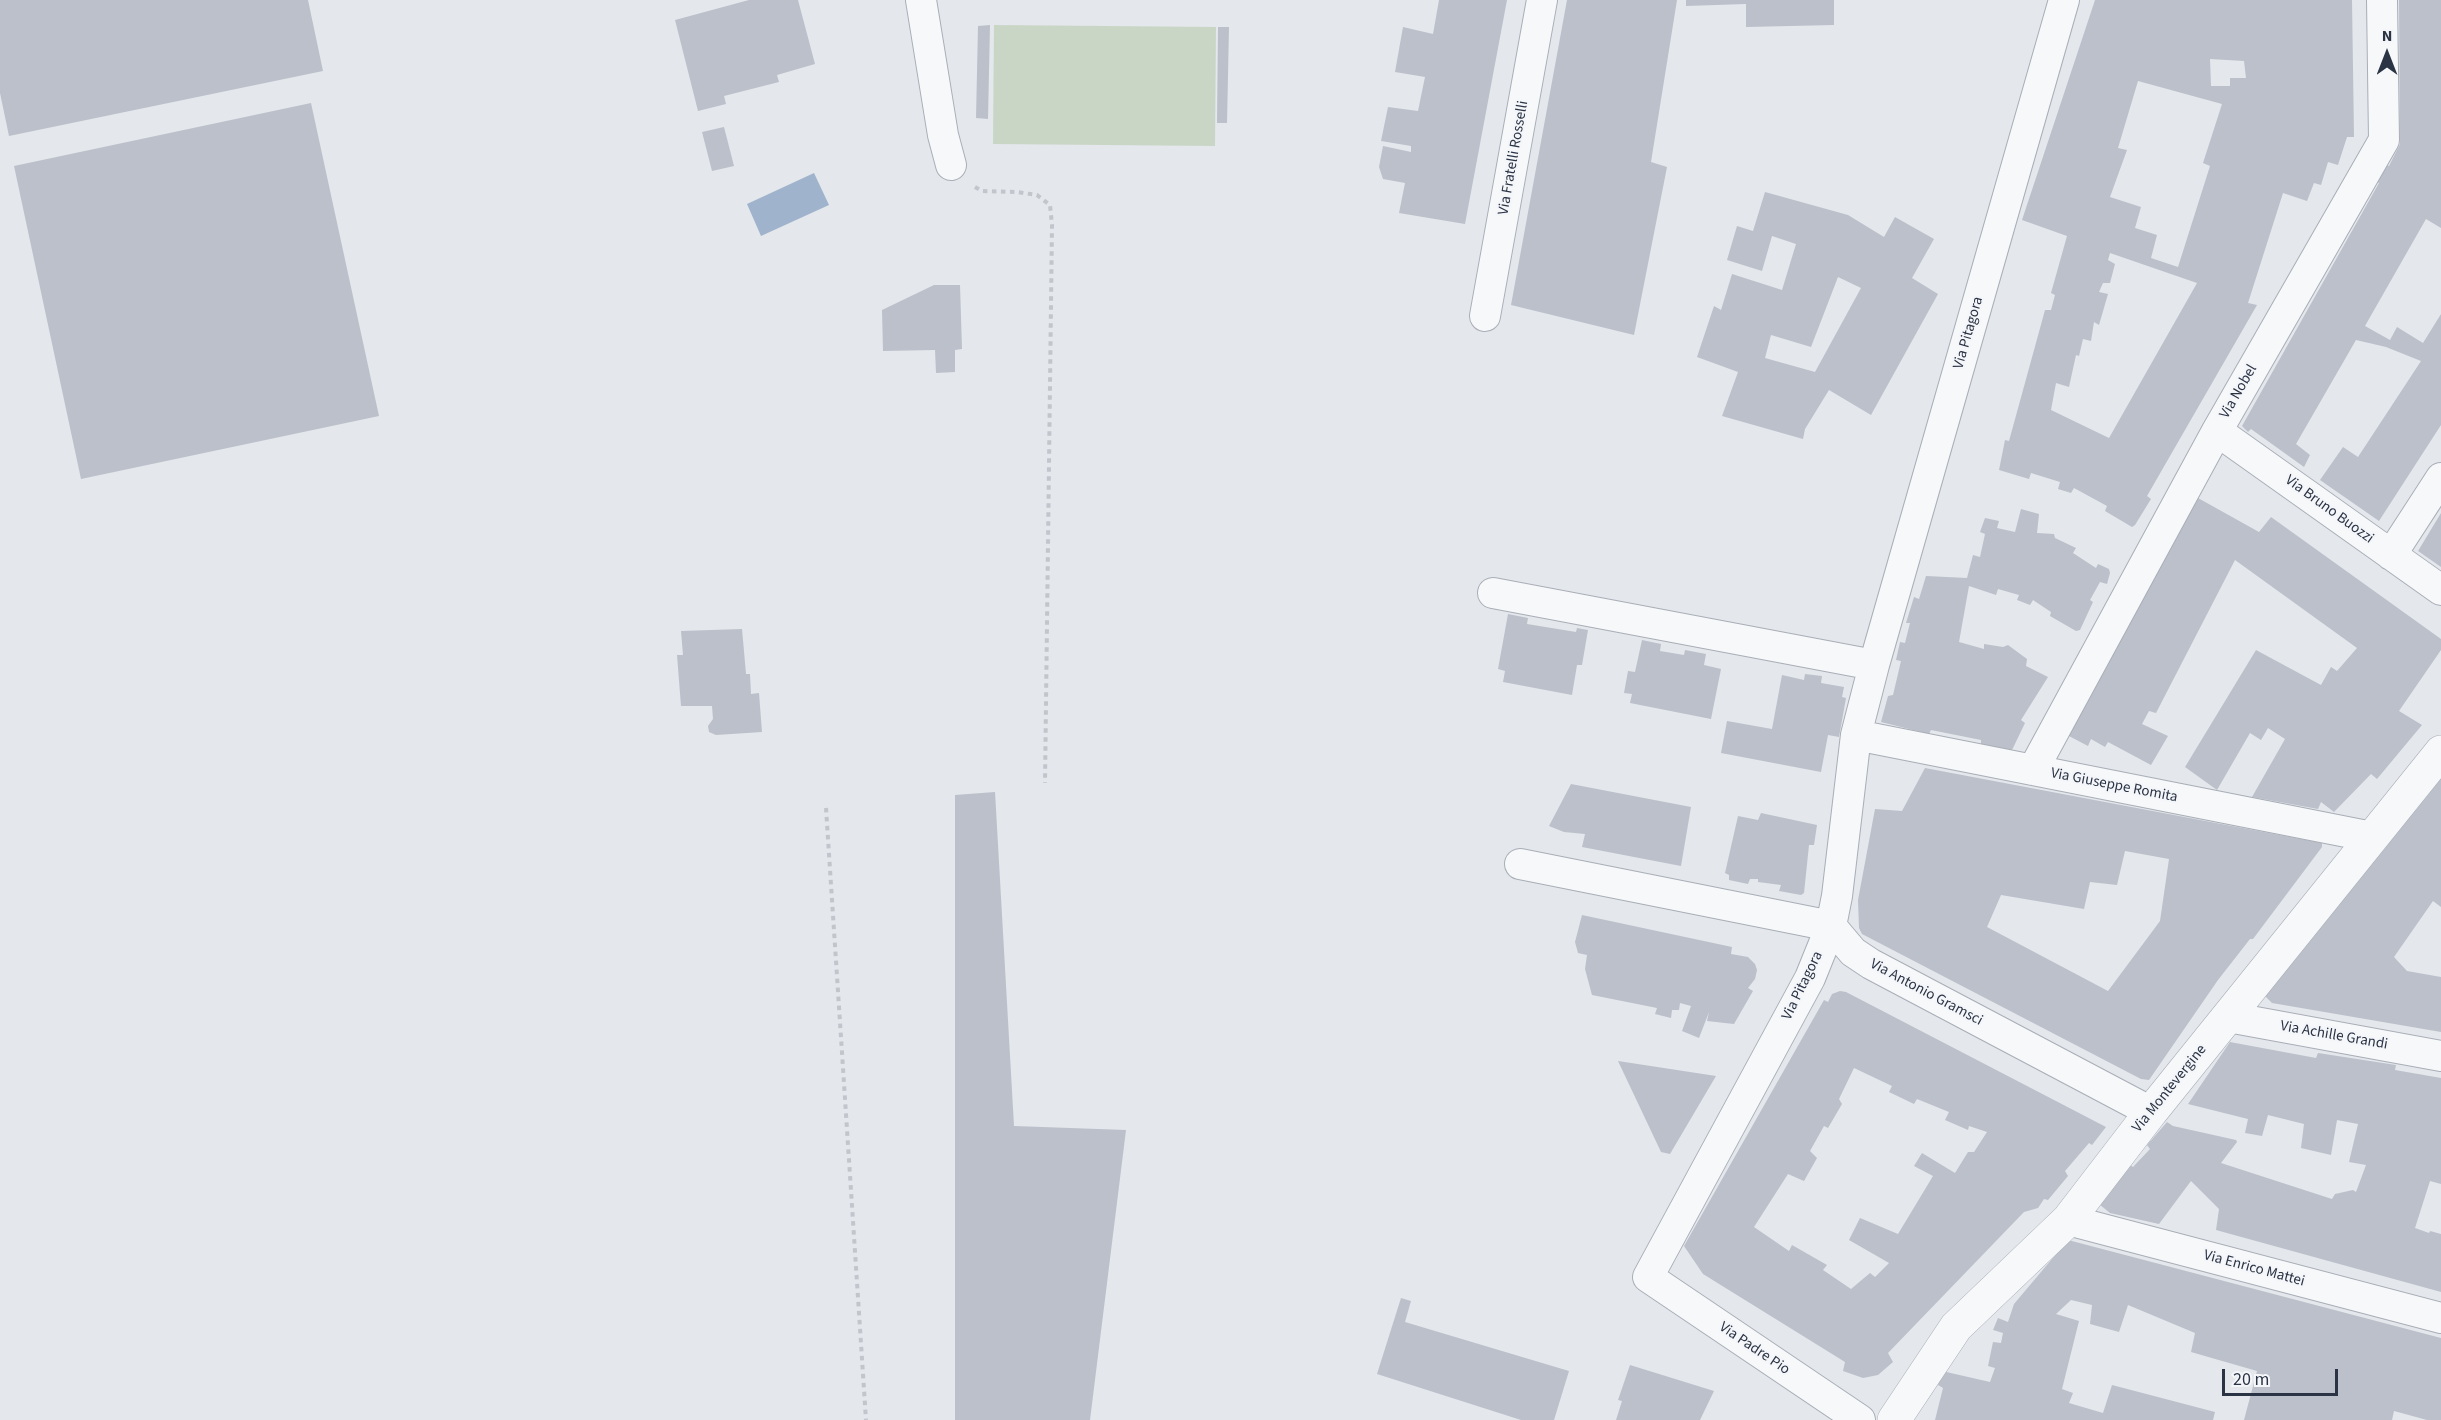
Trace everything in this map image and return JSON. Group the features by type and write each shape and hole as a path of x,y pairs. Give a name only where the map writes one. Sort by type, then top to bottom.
{"street":[{"path":"921,0 943,135 951,165"},
{"name":"Via Fratelli Rosselli","path":"1485,316 1542,0"},
{"name":"Via Pitagora","path":"1648,1277 1810,978 1831,926 1837,897 1856,735 2064,0"},
{"name":"Via Nobel","path":"2033,770 2217,430 2384,140 2382,0"},
{"name":"Via Bruno Buozzi","path":"2217,430 2441,590"},
{"path":"2391,555 2441,478"},
{"path":"1493,593 1874,665"},
{"name":"Via Giuseppe Romita","path":"1856,735 2372,837"},
{"name":"Via Montevergine","path":"1894,1420 1956,1327 2068,1220 2151,1112 2441,752"},
{"path":"1520,864 1831,926"},
{"name":"Via Antonio Gramsci","path":"1831,926 1853,952 1871,964 2151,1112"},
{"name":"Via Achille Grandi","path":"2228,1017 2441,1056"},
{"name":"Via Enrico Mattei","path":"2068,1220 2441,1318"},
{"name":"Via Padre Pio","path":"1648,1277 1860,1420"}],"path":[{"path":"951,165 962,181 982,191 1037,195 1050,205 1052,278 1046,783"},
{"path":"826,808 866,1420"}],"green space":[{"path":"994,25 1216,27 1215,146 993,144"}],"water":[{"path":"814,173 829,205 761,236 747,204"}],"building":[{"path":"0,0 308,0 323,71 9,136 0,93"},
{"path":"749,0 798,0 815,64 777,75 779,82 724,96 726,104 698,111 675,20"},
{"path":"1439,0 1507,0 1465,224 1399,213 1405,183 1383,179 1379,167 1383,146 1411,152 1411,146 1381,141 1388,107 1418,111 1425,77 1395,72 1403,27 1433,34"},
{"path":"1567,0 1677,0 1651,162 1667,167 1634,335 1511,305"},
{"path":"1686,0 1834,0 1834,25 1746,27 1746,4 1686,6"},
{"path":"2095,0 2352,0 2354,137 2347,137 2338,165 2328,162 2321,185 2314,183 2307,201 2283,193 2248,303 2257,305 2147,496 2151,499 2132,527 2105,511 2107,506 2074,488 2071,493 2058,489 2060,482 2031,473 2029,479 1999,470 2005,440 2009,441 2045,310 2051,310 2055,295 2051,293 2067,236 2022,220","holes":["2210,59 2244,61 2246,78 2230,78 2230,86 2211,86","2138,81 2222,104 2203,163 2210,166 2178,267 2151,258 2157,235 2135,228 2141,207 2110,197 2127,150 2118,148","2110,253 2197,283 2109,438 2051,410 2056,383 2069,387 2076,355 2079,356 2083,339 2091,341 2094,322 2099,325 2108,294 2099,292 2103,283 2110,283 2115,264 2108,260"]},
{"path":"2399,0 2441,0 2441,228 2426,219 2365,326 2390,340 2397,327 2423,343 2441,314 2441,425 2379,521 2320,480 2343,447 2358,457 2421,361 2386,347 2356,340 2296,444 2310,455 2304,467 2251,429 2248,432 2242,426 2379,183 2374,180 2385,164 2389,166 2400,144"},
{"path":"990,25 988,119 976,118 978,26"},
{"path":"1218,27 1229,27 1227,123 1217,123"},
{"path":"311,103 379,416 81,479 14,166"},
{"path":"724,127 734,166 712,171 702,132"},
{"path":"1765,192 1848,215 1884,237 1895,217 1934,239 1912,278 1938,294 1871,415 1829,390 1805,429 1803,439 1722,416 1738,372 1697,357 1714,306 1721,310 1732,274 1782,290 1796,244 1772,236 1762,271 1727,260 1737,226 1753,231","holes":["1838,277 1861,288 1815,372 1765,358 1771,335 1811,347"]},
{"path":"934,285 960,285 962,349 955,350 955,372 936,373 935,350 883,351 882,310"},
{"path":"2198,498 2259,532 2271,517 2441,639 2441,650 2399,711 2422,725 2377,779 2371,774 2334,812 2321,802 2318,809 2252,797 2285,739 2268,728 2261,740 2250,733 2217,790 2185,767 2256,650 2321,685 2331,667 2337,671 2357,648 2235,560 2156,713 2149,711 2142,724 2168,736 2151,765 2108,742 2105,747 2091,739 2088,746 2067,735"},
{"path":"2021,509 2039,514 2037,533 2054,534 2055,538 2076,548 2073,553 2096,568 2098,564 2109,569 2110,573 2107,584 2100,582 2090,600 2093,602 2080,630 2076,631 2050,616 2051,612 2033,600 2030,605 2017,600 2019,595 1998,589 1996,595 1969,586 1959,642 1984,649 1984,644 2003,647 2008,645 2027,659 2026,666 2048,677 2021,720 2025,723 2013,748 2011,751 1981,744 1981,740 1931,730 1929,734 1881,722 1888,696 1893,695 1901,661 1896,660 1900,642 1905,643 1910,623 1906,623 1914,597 1919,599 1926,576 1967,578 1973,555 1980,557 1985,534 1980,532 1985,518 1999,521 1997,528 2015,532"},
{"path":"2441,513 2441,567 2418,551"},
{"path":"1508,614 1528,618 1527,624 1576,632 1577,628 1588,630 1582,665 1577,665 1572,695 1503,682 1505,671 1498,669"},
{"path":"742,629 746,674 750,674 751,694 759,693 762,732 716,735 709,732 708,726 713,719 712,706 681,706 677,655 683,655 681,631"},
{"path":"1642,640 1661,644 1660,651 1684,655 1685,650 1706,654 1704,665 1721,669 1711,719 1630,703 1632,694 1624,693 1628,671 1635,672"},
{"path":"1805,674 1822,676 1821,683 1844,687 1842,697 1846,698 1839,737 1828,735 1821,772 1721,753 1727,721 1772,729 1782,675 1804,680"},
{"path":"1925,768 2322,843 2322,847 2253,939 2250,939 2218,980 2149,1080 2141,1079 1862,934 1859,928 1858,900 1875,809 1902,811","holes":["2125,851 2169,859 2160,921 2108,991 1987,927 2001,895 2084,909 2090,882 2117,885"]},
{"path":"2441,777 2441,907 2433,901 2394,957 2407,971 2441,977 2441,1032 2272,1003 2265,996"},
{"path":"1571,784 1691,807 1681,866 1582,847 1585,834 1564,832 1549,826"},
{"path":"995,792 1014,1126 1126,1130 1090,1420 955,1420 955,795"},
{"path":"1761,813 1817,825 1814,845 1809,845 1804,893 1801,895 1779,891 1781,885 1758,882 1758,879 1750,879 1748,884 1729,880 1729,875 1725,873 1738,816 1758,820"},
{"path":"1582,915 1732,947 1731,954 1748,957 1755,964 1757,970 1755,979 1748,988 1753,991 1734,1024 1707,1021 1709,1012 1699,1038 1682,1031 1691,1006 1680,1003 1679,1010 1672,1010 1671,1018 1655,1014 1657,1008 1592,995 1585,969 1587,955 1578,953 1575,942"},
{"path":"1840,991 1846,992 2106,1127 2092,1145 2089,1143 2065,1171 2068,1176 2048,1200 2044,1199 2038,1208 2024,1212 1888,1353 1893,1362 1878,1375 1863,1378 1843,1371 1845,1362 1703,1274 1684,1246 1824,1000 1828,1002 1832,994","holes":["1854,1068 1892,1086 1889,1092 1914,1104 1917,1099 1949,1112 1945,1120 1968,1130 1969,1126 1987,1132 1974,1152 1968,1152 1955,1173 1922,1153 1914,1166 1933,1176 1898,1234 1860,1218 1849,1240 1889,1263 1875,1277 1870,1273 1851,1289 1823,1270 1827,1265 1792,1245 1789,1251 1754,1227 1788,1174 1804,1181 1817,1158 1810,1151 1824,1126 1828,1128 1842,1104 1839,1099"]},
{"path":"2230,1042 2316,1058 2318,1053 2396,1065 2395,1070 2441,1078 2441,1184 2430,1181 2415,1228 2441,1234 2441,1292 2216,1230 2219,1209 2191,1181 2159,1224 2110,1213 2094,1200 2129,1164 2133,1167 2150,1149 2147,1145 2167,1122 2173,1126 2236,1140 2237,1142 2221,1163 2332,1199 2335,1194 2353,1190 2356,1192 2366,1165 2349,1162 2358,1124 2337,1120 2331,1155 2301,1148 2304,1124 2268,1115 2262,1136 2245,1133 2248,1119 2188,1104"},
{"path":"1618,1061 1716,1076 1670,1154 1661,1152"},
{"path":"2068,1240 2441,1338 2441,1420 2427,1420 2394,1411 2392,1420 2244,1420 2257,1371 2191,1352 2195,1333 2128,1305 2119,1332 2090,1324 2092,1305 2071,1300 2056,1314 2079,1321 2062,1389 2073,1393 2069,1403 2103,1413 2112,1385 2215,1412 2213,1420 1935,1420 1943,1388 1938,1385 1942,1371 1990,1382 1995,1368 1988,1366 1993,1342 2001,1343 2003,1333 1993,1330 1998,1318 2008,1322 2014,1304"},
{"path":"1401,1298 1411,1301 1405,1322 1569,1371 1554,1420 1521,1420 1377,1374"},
{"path":"1630,1365 1714,1391 1700,1420 1616,1420 1622,1401 1618,1400"}]}
